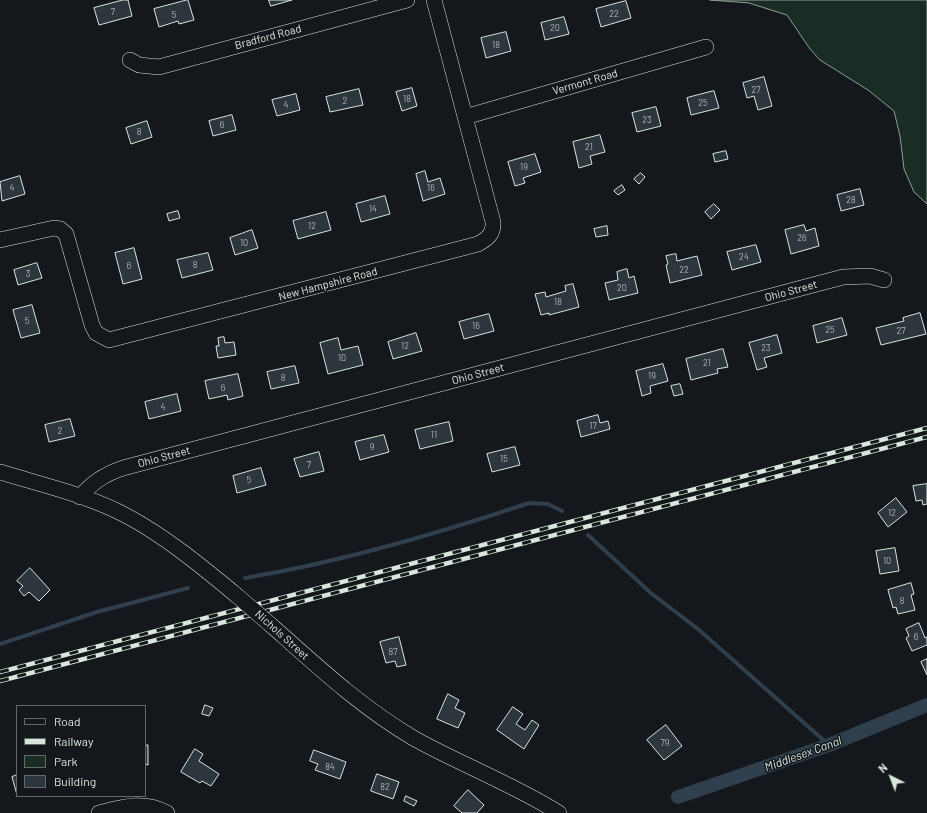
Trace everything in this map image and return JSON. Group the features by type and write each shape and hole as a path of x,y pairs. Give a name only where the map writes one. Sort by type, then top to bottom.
{"street":[{"name":"Bradford Road","path":"130,60 139,65 159,67 407,0"},
{"name":"New Hampshire Road","path":"0,240 54,228 60,229 66,234 92,325 96,334 109,340 478,244 490,236 493,229 493,222 434,0"},
{"name":"Vermont Road","path":"465,117 706,47"},
{"name":"Ohio Street","path":"80,497 89,486 100,478 123,468 843,278 870,276 884,280"},
{"name":"Nichols Street","path":"0,472 80,497 126,516 147,528 192,559 235,594 332,679 380,716 415,739 517,790 558,813"},
{"path":"99,813 133,805 153,807 167,813"}],"green space":[{"path":"710,0 927,0 927,204 914,192 904,169 900,136 894,111 868,90 820,60 810,49 787,15 749,3"}],"building":[{"path":"128,0 132,16 99,25 94,8"},
{"path":"188,0 194,20 179,24 178,21 159,27 154,9"},
{"path":"269,0 292,0 271,6"},
{"path":"626,1 631,18 601,27 596,9"},
{"path":"564,17 569,34 545,40 541,23"},
{"path":"506,32 511,51 486,58 481,38"},
{"path":"764,77 772,106 758,110 754,96 747,98 743,83"},
{"path":"412,88 417,106 402,111 396,92"},
{"path":"359,89 363,105 330,112 326,97"},
{"path":"714,91 719,108 691,115 687,98"},
{"path":"296,94 300,110 277,116 272,100"},
{"path":"656,107 661,126 637,132 632,113"},
{"path":"232,115 236,130 213,136 209,121"},
{"path":"147,121 152,137 131,144 126,128"},
{"path":"600,135 605,152 590,156 592,164 579,168 573,142"},
{"path":"726,151 728,159 715,162 713,154"},
{"path":"535,154 541,172 523,178 525,183 515,186 508,162"},
{"path":"425,171 428,182 440,178 445,194 423,201 416,174"},
{"path":"641,173 645,177 639,184 634,179"},
{"path":"20,176 25,194 2,201 0,182"},
{"path":"622,185 625,190 618,195 614,191"},
{"path":"860,189 864,205 841,211 837,195"},
{"path":"385,196 390,214 361,222 356,204"},
{"path":"714,204 720,210 711,219 705,212"},
{"path":"178,211 180,218 169,221 167,214"},
{"path":"326,212 331,230 298,239 293,221"},
{"path":"804,225 806,231 815,228 819,246 791,254 785,230"},
{"path":"607,226 608,235 596,237 594,229"},
{"path":"252,230 258,248 235,255 230,238"},
{"path":"756,245 761,262 732,270 727,252"},
{"path":"134,248 142,279 123,284 115,253"},
{"path":"208,253 213,270 182,278 177,260"},
{"path":"676,254 677,261 697,256 702,275 670,283 666,265 668,264 666,256"},
{"path":"37,263 42,278 18,285 14,270"},
{"path":"627,269 629,278 634,276 638,293 609,300 605,283 618,280 617,272"},
{"path":"573,284 579,307 549,315 549,313 541,315 535,294 545,292 546,297 566,291 565,286"},
{"path":"32,305 40,333 21,338 13,310"},
{"path":"920,313 926,334 881,345 876,328 904,321 903,318"},
{"path":"489,314 494,331 464,339 459,322"},
{"path":"842,318 847,335 817,343 813,326"},
{"path":"416,333 422,351 393,359 388,342"},
{"path":"777,335 782,353 764,358 767,367 757,370 749,343"},
{"path":"224,337 225,343 234,342 236,355 218,358 216,346 219,346 218,338"},
{"path":"338,338 341,350 358,346 363,365 328,374 320,343"},
{"path":"723,349 728,367 717,369 718,373 691,380 686,359"},
{"path":"663,364 668,381 650,386 651,393 642,396 636,371"},
{"path":"295,366 299,383 271,389 267,372"},
{"path":"238,374 243,396 228,400 227,395 209,399 205,381"},
{"path":"680,384 683,394 674,396 671,386"},
{"path":"177,394 181,411 149,419 145,402"},
{"path":"598,415 600,423 608,421 610,429 581,437 577,421"},
{"path":"70,419 75,436 49,442 45,425"},
{"path":"449,422 453,441 420,449 415,430"},
{"path":"384,435 389,452 360,460 355,442"},
{"path":"515,447 520,465 492,472 487,454"},
{"path":"319,452 324,471 300,477 294,459"},
{"path":"261,468 266,485 237,493 233,476"},
{"path":"927,484 927,504 923,505 922,500 916,501 913,486"},
{"path":"896,498 907,512 888,527 878,513"},
{"path":"895,548 899,571 880,574 876,551"},
{"path":"30,568 50,590 39,601 29,592 24,596 19,590 23,586 17,581"},
{"path":"911,583 914,594 911,595 915,610 898,614 896,607 893,608 888,590"},
{"path":"919,623 925,638 927,637 927,645 912,651 906,638 909,636 906,629"},
{"path":"399,637 406,665 397,667 395,661 386,663 380,642"},
{"path":"927,659 927,675 921,662"},
{"path":"448,694 459,700 455,708 465,713 458,728 437,719"},
{"path":"205,705 213,708 209,716 202,714"},
{"path":"513,707 523,714 516,724 525,730 532,720 539,725 524,749 497,730"},
{"path":"666,725 682,746 664,760 647,740"},
{"path":"146,745 148,745 148,765 146,764"},
{"path":"195,749 203,754 199,761 219,774 211,786 202,781 200,783 181,772"},
{"path":"314,750 346,762 340,779 315,770 318,764 310,761"},
{"path":"377,774 399,782 393,799 371,791"},
{"path":"16,775 16,791 12,777"},
{"path":"468,790 484,805 477,813 462,813 454,806"},
{"path":"406,796 417,801 414,806 404,801"}],"waterway":[{"path":"245,578 317,564 388,546 459,526 529,503 548,504 562,511"},
{"path":"588,535 652,594 698,629 829,745"},
{"path":"0,644 97,612 188,588"},
{"name":"Middlesex Canal","path":"678,797 829,745 927,705"}],"railway":[{"path":"0,672 927,428"},
{"path":"0,681 927,437"}]}
